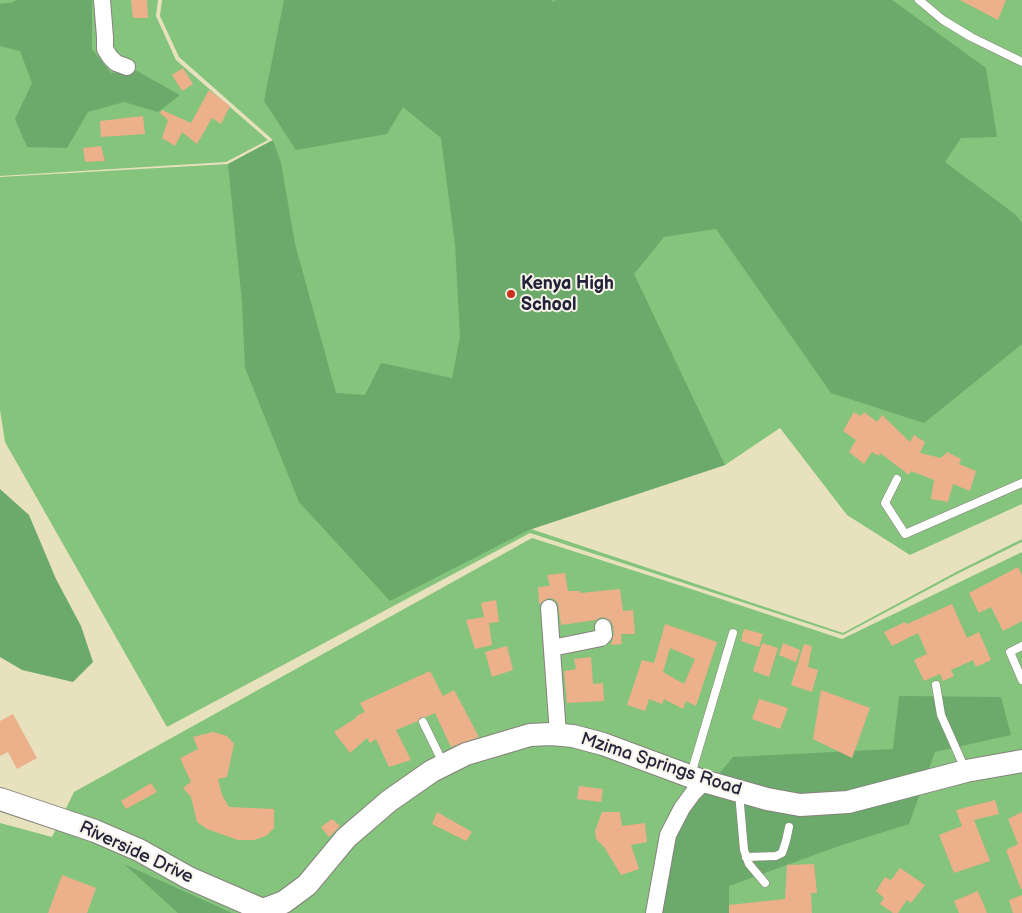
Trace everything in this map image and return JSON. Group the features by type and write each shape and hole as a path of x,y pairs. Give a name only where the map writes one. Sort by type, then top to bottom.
{"street":[{"path":"102,0 106,37 105,49 116,63 127,67"},
{"path":"549,608 558,734"},
{"path":"552,648 601,638 604,635 603,627"},
{"name":"Mzima Springs Road","path":"266,911 284,902 307,885 346,838 389,801 432,771 466,754 530,735 558,734 603,744 698,779 767,799 800,805 826,805 848,802 966,771 1022,761"},
{"path":"654,913 668,835 682,808 693,793 698,779"},
{"name":"Riverside Drive","path":"0,799 95,831 139,850 189,878 266,911"}],"lane":[{"path":"919,0 944,20 971,37 1022,62"},
{"path":"897,479 885,503 905,534 1022,483"},
{"path":"698,779 733,633"},
{"path":"1022,646 1010,652 1022,680"},
{"path":"936,685 941,715 966,771"},
{"path":"423,722 444,765"},
{"path":"739,791 744,850 749,864 765,883"},
{"path":"746,857 776,856 782,852 789,827"}],"green space":[{"path":"0,0 158,0 156,16 176,60 268,140 226,162 0,176"},
{"path":"16,0 92,0 92,49 111,73 137,71 180,95 158,112 124,102 88,112 67,148 27,147 15,119 32,83 20,51 0,46 0,4"},
{"name":"Kenya High School","path":"162,0 1022,0 1022,504 910,555 847,515 780,428 725,465 531,529 843,633 958,571 1022,539 1022,542 959,573 843,635 530,533 167,727 5,442 0,410 0,177 228,164 273,140 179,57 160,16"},
{"path":"284,0 552,0 553,2 556,0 892,0 986,68 997,137 961,138 945,162 1016,215 1022,223 1022,344 924,423 831,393 716,229 664,237 634,274 725,465 529,530 390,601 299,502 245,368 242,302 228,164 273,140 281,163 295,244 336,393 365,395 381,363 452,378 460,337 455,245 441,138 403,107 387,134 296,150 264,101"},
{"path":"0,489 29,515 56,579 81,626 93,662 73,682 22,670 0,657"},
{"path":"532,538 842,639 1022,552 1022,913 0,913 0,823 52,837 74,792"},
{"path":"899,696 1001,697 1011,735 935,752 909,824 839,846 729,886 729,913 645,913 680,820 733,757 893,749"},
{"path":"124,864 232,913 178,913"}],"building":[{"path":"131,0 147,0 148,18 133,18"},
{"path":"960,0 1006,0 998,20"},
{"path":"183,68 193,84 182,91 172,75"},
{"path":"209,90 230,106 221,124 212,118 197,144 182,132 175,146 162,138 168,120 160,113 162,110 191,123"},
{"path":"143,116 145,134 101,137 100,121"},
{"path":"101,146 105,161 85,162 83,148"},
{"path":"854,412 861,416 864,412 877,422 882,415 910,442 914,435 925,442 920,453 941,458 947,452 961,459 959,464 976,471 970,491 953,484 948,502 931,499 934,480 911,471 909,475 880,453 879,456 872,452 864,464 849,452 856,440 843,431"},
{"path":"1018,567 1022,575 1022,621 1003,631 991,607 979,613 969,593"},
{"path":"565,573 568,591 580,591 580,593 620,589 623,611 633,610 635,634 621,634 622,644 611,645 614,634 613,626 611,621 606,618 601,617 596,620 561,625 558,603 554,599 548,598 539,604 538,587 550,586 547,575"},
{"path":"496,600 499,622 489,623 492,645 475,649 466,620 484,617 481,603"},
{"path":"952,604 967,638 979,632 991,660 976,667 973,660 951,670 954,676 943,681 940,674 924,681 914,660 927,654 918,633 892,646 884,632"},
{"path":"665,624 717,642 696,706 686,701 683,709 664,699 662,704 649,699 645,711 627,705 642,660 654,663","holes":["670,648 695,659 684,684 663,672"]},
{"path":"744,629 763,634 759,647 741,641"},
{"path":"762,643 778,648 769,677 753,671"},
{"path":"783,643 800,650 796,662 779,655"},
{"path":"804,644 812,646 808,667 818,670 812,692 791,685"},
{"path":"507,646 513,670 492,677 485,652"},
{"path":"591,657 593,684 603,683 604,701 567,703 564,671 576,669 574,659"},
{"path":"430,671 443,696 454,690 479,737 451,747 435,713 421,717 418,721 396,730 411,760 389,767 376,739 370,743 367,738 350,753 334,732 356,718 356,716 365,712 360,703"},
{"path":"821,690 870,708 852,758 813,739"},
{"path":"759,699 788,708 780,729 752,719"},
{"path":"13,714 37,758 17,769 8,752 0,756 0,721"},
{"path":"213,732 227,736 234,744 227,777 218,779 222,795 229,807 274,809 274,828 266,836 254,840 238,840 207,829 197,822 191,797 183,788 191,782 180,758 198,749 193,737"},
{"path":"151,783 157,792 126,809 121,801"},
{"path":"579,786 603,789 601,802 577,799"},
{"path":"995,800 999,814 974,820 990,861 954,873 939,835 962,826 956,810"},
{"path":"437,812 472,832 466,841 432,824"},
{"path":"602,812 620,812 622,826 645,823 647,842 631,845 639,869 621,875 604,847 596,839 595,831"},
{"path":"1022,812 1021,889 1006,850 1018,844 1008,819"},
{"path":"332,819 340,826 329,837 321,827"},
{"path":"814,864 817,893 811,893 812,913 729,913 729,905 785,899 787,865"},
{"path":"900,868 925,885 911,903 907,900 898,913 893,913 880,904 884,898 876,891 885,877 891,880"},
{"path":"62,875 96,888 87,913 48,913"},
{"path":"978,891 987,913 959,913 954,901"},
{"path":"1022,895 1022,913 1013,913 1009,900"}],"place":[{"name":"Kenya High School","path":"511,294"}]}
